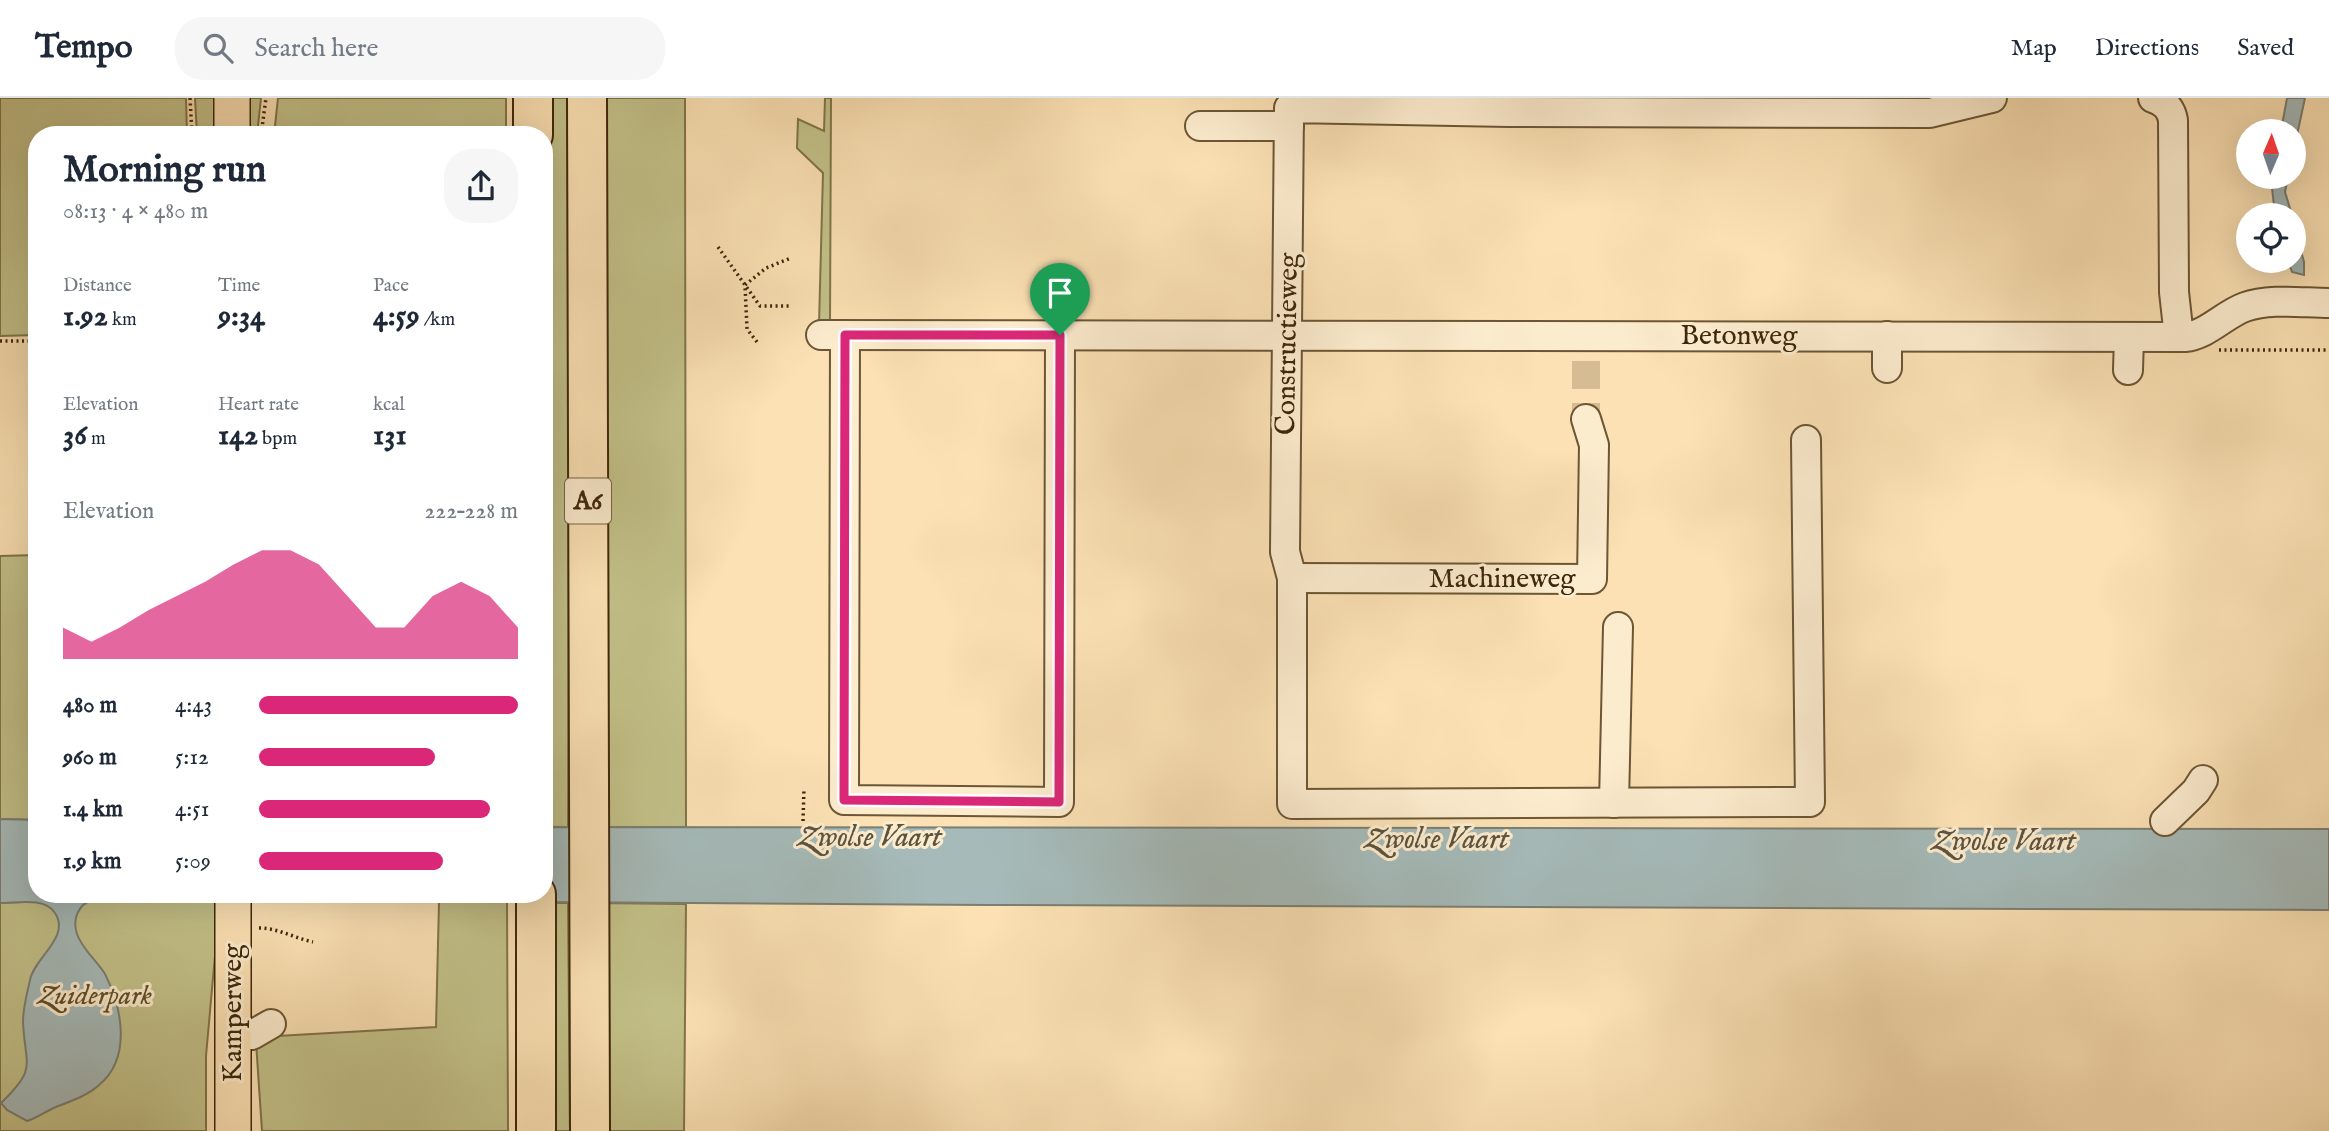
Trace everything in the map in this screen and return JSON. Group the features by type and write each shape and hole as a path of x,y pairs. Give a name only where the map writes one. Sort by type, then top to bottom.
{"highway":[{"path":"533,98 533,126"},
{"name":"A6","path":"587,98 590,1131"},
{"path":"536,903 536,1131"}],"main road":[{"path":"232,98 232,126"},
{"name":"Kamperweg","path":"233,1131 233,1035 238,908"}],"street":[{"path":"1200,126 1289,111 1923,114 1938,113 1992,98"},
{"path":"2153,98 2164,103 2173,120 2174,292 2194,341 2249,305 2329,303"},
{"name":"Constructieweg","path":"1289,111 1285,552 1292,578 1292,804 1614,803"},
{"name":"Betonweg","path":"828,791 833,335 1288,336 1586,348 1887,337 2129,337 2194,341"},
{"path":"828,791 1059,802 1060,335"},
{"path":"1887,337 1887,368"},
{"path":"2128,370 2129,337"},
{"name":"Machineweg","path":"1292,578 1592,579 1594,445 1586,419"},
{"path":"1618,626 1614,803 1810,802 1806,440"},
{"path":"2165,821 2196,791 2203,780"},
{"path":"233,1035 252,1035 271,1024"}],"path":[{"path":"190,98 192,126"},
{"path":"262,126 266,98"},
{"path":"718,247 760,306 790,306"},
{"path":"745,285 766,268 791,258"},
{"path":"745,285 747,329 757,342"},
{"path":"0,341 28,341"},
{"path":"2194,341 2329,350"},
{"path":"803,821 828,791"},
{"path":"238,908 295,938 313,942"}],"green space":[{"path":"0,98 186,98 187,126 28,126 28,335 0,336"},
{"path":"195,98 221,98 222,126 197,126"},
{"path":"243,98 261,98 258,126 242,126"},
{"path":"278,98 506,98 506,126 275,126"},
{"path":"546,98 570,98 568,827 553,827 553,126 546,126"},
{"path":"596,98 685,98 686,827 595,827"},
{"path":"825,98 831,98 830,325 819,324 823,173 797,148 798,119 824,131"},
{"path":"28,555 28,820 0,819 0,556"},
{"name":"Zuiderpark","path":"0,903 220,903 206,1056 206,1131 0,1131"},
{"path":"439,903 507,903 508,1131 262,1131 256,1042 277,1036 436,1027"},
{"path":"538,903 568,903 570,1131 539,1131"},
{"path":"595,903 686,904 684,1131 597,1131"}],"water":[{"path":"2287,98 2305,98 2300,119 2283,119"},
{"path":"2272,189 2286,189 2288,203 2274,203"},
{"path":"0,819 28,820 28,902 0,903"},
{"name":"Zwolse Vaart","path":"553,827 2329,829 2329,910 553,902"},
{"path":"38,903 87,903 76,918 77,934 111,987 119,1017 120,1047 109,1074 99,1085 79,1098 27,1121 7,1110 1,1103 25,1073 27,1058 23,1022 26,995 33,972 58,930 59,922 55,913"}],"pier":[{"path":"509,903 551,903 551,906 509,906"}],"tunnel":[{"path":"1586,361 1586,419"}],"route":[{"path":"845,335 1060,335 1059,802 844,800 845,335"}]}
